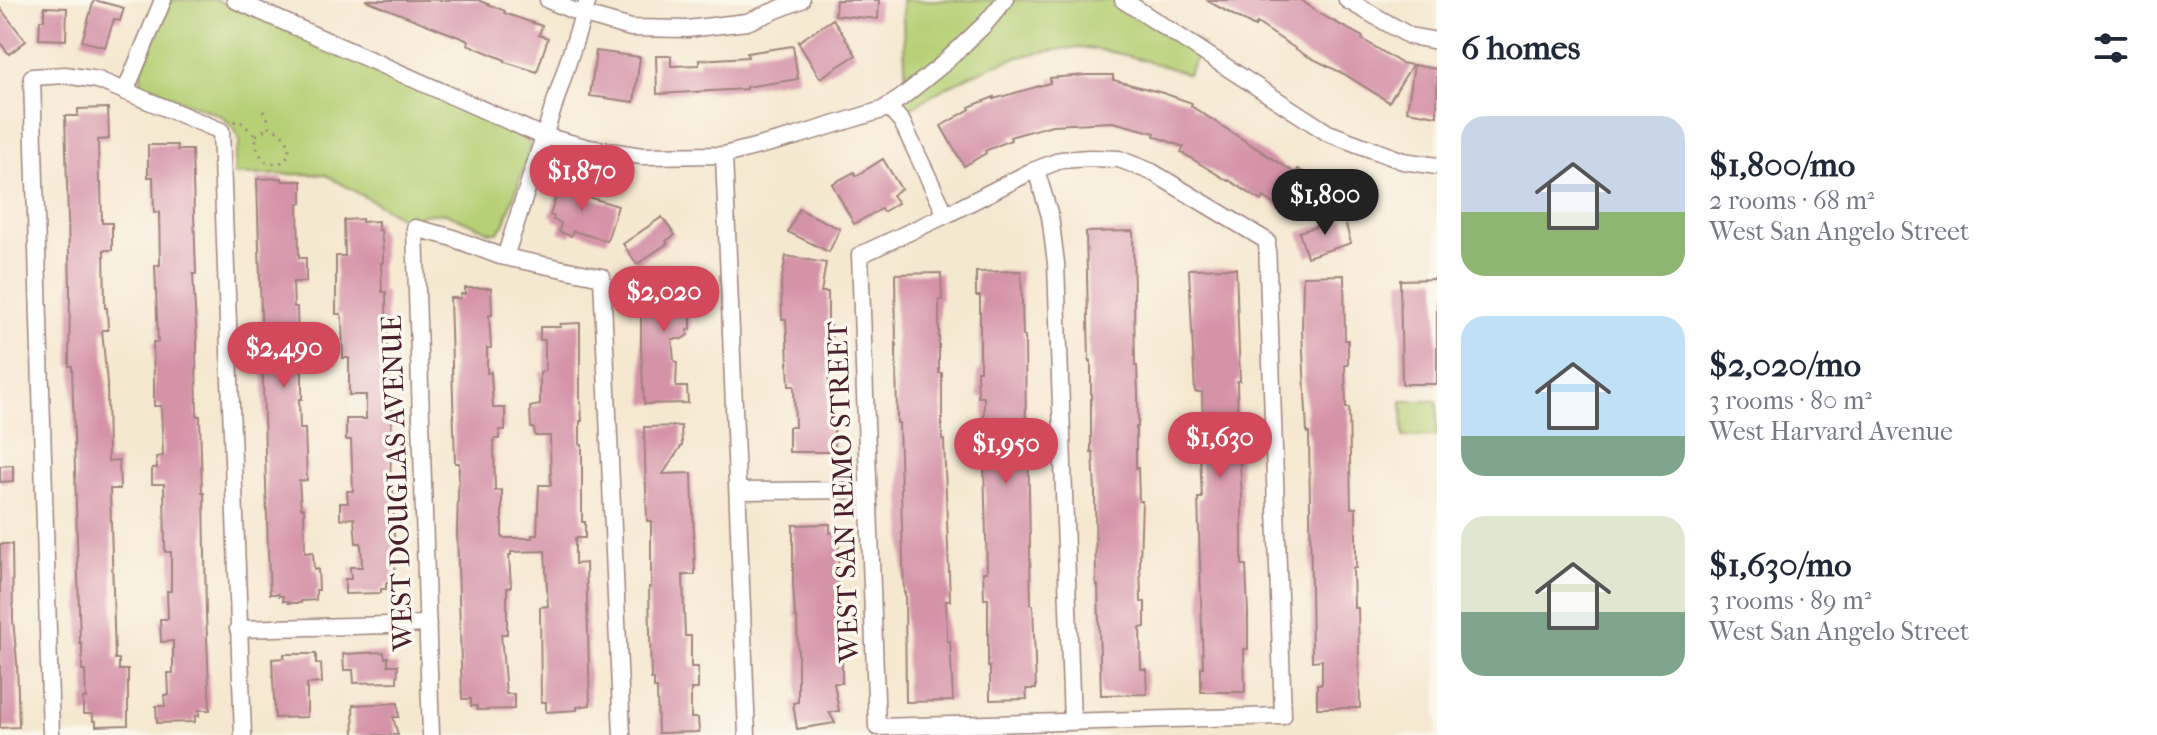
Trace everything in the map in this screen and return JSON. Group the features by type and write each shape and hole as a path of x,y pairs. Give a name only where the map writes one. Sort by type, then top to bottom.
{"street":[{"path":"125,92 163,0"},
{"path":"235,0 544,136 589,148 642,156 724,155 882,110 943,64 1005,0"},
{"path":"548,0 585,7 631,28 687,29 747,22 801,0"},
{"path":"1123,0 1328,133 1403,161 1437,166"},
{"path":"1347,0 1367,5 1410,36 1437,41"},
{"path":"585,7 505,257 602,277 622,735"},
{"path":"51,735 32,77 65,75 98,80 221,131 243,735"},
{"path":"888,106 902,122 946,215 1036,170 1061,160 1119,159 1152,172 1267,241 1283,716 1072,722 1056,263 1050,216 1036,170"},
{"path":"724,155 747,735"},
{"name":"WEST SAN REMO STREET","path":"946,215 860,255 877,727 1072,722"},
{"name":"WEST DOUGLAS AVENUE","path":"431,735 415,228 505,257"},
{"path":"738,491 869,490"},
{"path":"238,629 428,624"}],"path":[{"path":"260,107 270,127"},
{"path":"221,131 239,120 255,135 262,158 273,165 279,164 289,154 285,137 279,130 270,127 255,135"}],"green space":[{"path":"172,0 217,0 523,134 529,144 529,153 504,225 498,232 490,232 446,213 421,215 411,223 324,174 234,175 235,156 240,143 235,130 222,116 149,88 141,82 141,70"},
{"path":"902,0 1132,0 1203,45 1188,74 1125,55 1086,48 1035,53 976,73 902,113 888,95 906,84"},
{"path":"1402,401 1437,401 1437,436 1403,437"}],"building":[{"path":"94,0 124,8 120,21 114,19 105,47 82,41"},
{"path":"365,0 478,0 542,26 539,35 548,38 537,72 505,62 467,44 469,41"},
{"path":"836,0 879,0 878,19 835,15"},
{"path":"1206,0 1301,0 1401,63 1412,65 1389,102 1344,74 1305,55 1257,23 1255,27"},
{"path":"44,7 67,8 66,40 39,39"},
{"path":"0,8 26,41 9,54 0,43"},
{"path":"833,19 856,55 820,78 798,42"},
{"path":"793,46 798,79 747,89 657,94 656,56 671,56 671,66 699,65 699,60 748,57 747,53"},
{"path":"596,51 640,57 634,102 590,96"},
{"path":"1414,65 1437,69 1437,116 1407,111"},
{"path":"1113,75 1113,80 1192,103 1191,106 1295,173 1298,169 1318,184 1293,218 1264,197 1261,201 1181,152 1184,147 1154,136 1155,133 1113,122 1052,125 1010,137 1011,140 985,151 964,166 941,126 969,107 994,97 1050,83 1050,78"},
{"path":"108,108 109,139 98,140 102,223 112,223 112,250 104,250 108,330 102,330 107,383 108,461 119,460 120,489 110,489 115,659 119,659 119,670 128,670 128,725 96,726 93,714 83,714 85,671 82,671 80,644 72,366 69,366 65,116 78,116 78,109"},
{"path":"148,145 177,145 178,150 192,150 197,416 200,416 204,493 210,710 199,710 195,722 157,723 156,706 165,706 164,695 169,695 168,673 173,673 173,641 161,642 160,619 168,619 171,552 165,552 164,484 152,484 152,468 157,468 156,457 163,456 161,406 154,406 153,342 158,342 155,265 160,265 159,212 154,213 153,177 148,177"},
{"path":"883,159 901,189 892,195 898,203 854,224 832,184 854,172 856,176"},
{"path":"282,178 282,181 302,181 302,203 298,203 299,258 306,258 306,282 293,282 298,343 306,342 307,363 302,363 302,399 299,399 300,429 305,429 307,480 299,481 301,508 304,508 305,553 313,552 319,590 316,590 316,600 301,603 288,603 279,594 270,594 268,552 257,179"},
{"path":"563,182 585,189 585,196 618,206 607,241 573,231 571,236 559,232 561,223 550,215"},
{"path":"799,209 840,229 829,252 788,232"},
{"path":"662,217 675,235 637,264 623,244"},
{"path":"1344,218 1351,243 1307,257 1299,232"},
{"path":"362,219 362,222 378,221 383,251 382,292 386,292 389,369 387,408 392,408 390,490 393,490 395,582 386,583 386,589 381,589 381,593 345,594 345,579 351,579 350,567 362,567 361,543 356,543 354,518 340,519 340,503 348,503 347,491 353,491 351,440 346,440 346,419 366,419 366,395 349,395 349,358 343,358 342,319 341,314 336,314 336,256 345,256 344,220"},
{"path":"1133,231 1138,393 1136,468 1139,501 1142,501 1141,602 1145,602 1145,627 1140,628 1141,669 1146,669 1147,694 1101,695 1086,232"},
{"path":"786,256 826,263 821,292 828,292 828,325 831,325 832,343 828,343 830,427 834,427 835,452 789,452 789,427 795,427 794,386 789,386 786,319 782,319 781,283"},
{"path":"1236,268 1242,565 1246,565 1248,614 1248,649 1244,649 1245,692 1201,692 1198,498 1202,498 1199,431 1203,431 1202,392 1195,392 1189,269"},
{"path":"688,271 690,281 693,281 691,329 682,339 672,339 674,361 677,362 676,387 687,387 688,403 644,404 641,310 645,310 644,272"},
{"path":"1021,271 1036,689 1026,689 1027,699 990,700 988,599 984,599 983,572 987,572 984,465 978,465 978,437 984,437 984,397 978,397 980,296 976,296 976,272"},
{"path":"941,273 939,373 942,373 950,601 946,601 947,641 950,641 953,701 906,702 895,274"},
{"path":"1344,275 1351,508 1356,508 1356,568 1353,568 1354,608 1358,608 1360,708 1317,708 1317,684 1322,684 1322,660 1312,661 1303,276"},
{"path":"1437,279 1437,384 1402,384 1400,280"},
{"path":"465,288 491,288 491,348 487,348 487,373 491,372 493,408 505,408 505,430 499,430 499,439 494,439 495,491 502,490 502,538 532,538 532,535 537,535 539,485 551,485 550,436 535,436 534,428 531,428 530,407 540,405 540,372 545,372 545,340 540,340 540,327 580,323 580,445 585,538 575,538 575,564 586,563 590,705 577,707 577,710 546,712 546,702 541,702 540,607 548,606 545,551 511,552 509,555 511,587 507,588 507,634 501,634 506,694 514,694 514,709 477,710 477,706 471,706 471,699 462,699 457,529 459,463 455,463 450,298 461,298"},
{"path":"681,426 682,445 663,474 692,473 695,575 683,575 685,636 691,636 691,667 698,667 698,689 691,689 691,718 698,718 699,732 658,733 657,688 654,688 654,679 651,679 651,521 647,521 644,427"},
{"path":"13,465 13,481 0,482 0,466"},
{"path":"830,524 830,533 839,532 837,627 842,683 834,683 839,711 829,712 835,723 797,729 793,703 798,702 798,659 793,525"},
{"path":"0,544 12,544 19,727 0,728"},
{"path":"384,652 388,665 398,665 397,682 354,683 353,670 344,670 343,654"},
{"path":"284,654 316,654 316,664 321,664 322,683 307,684 307,717 275,718 272,659 284,658"},
{"path":"398,703 399,717 393,717 398,735 354,735 353,705"}]}
